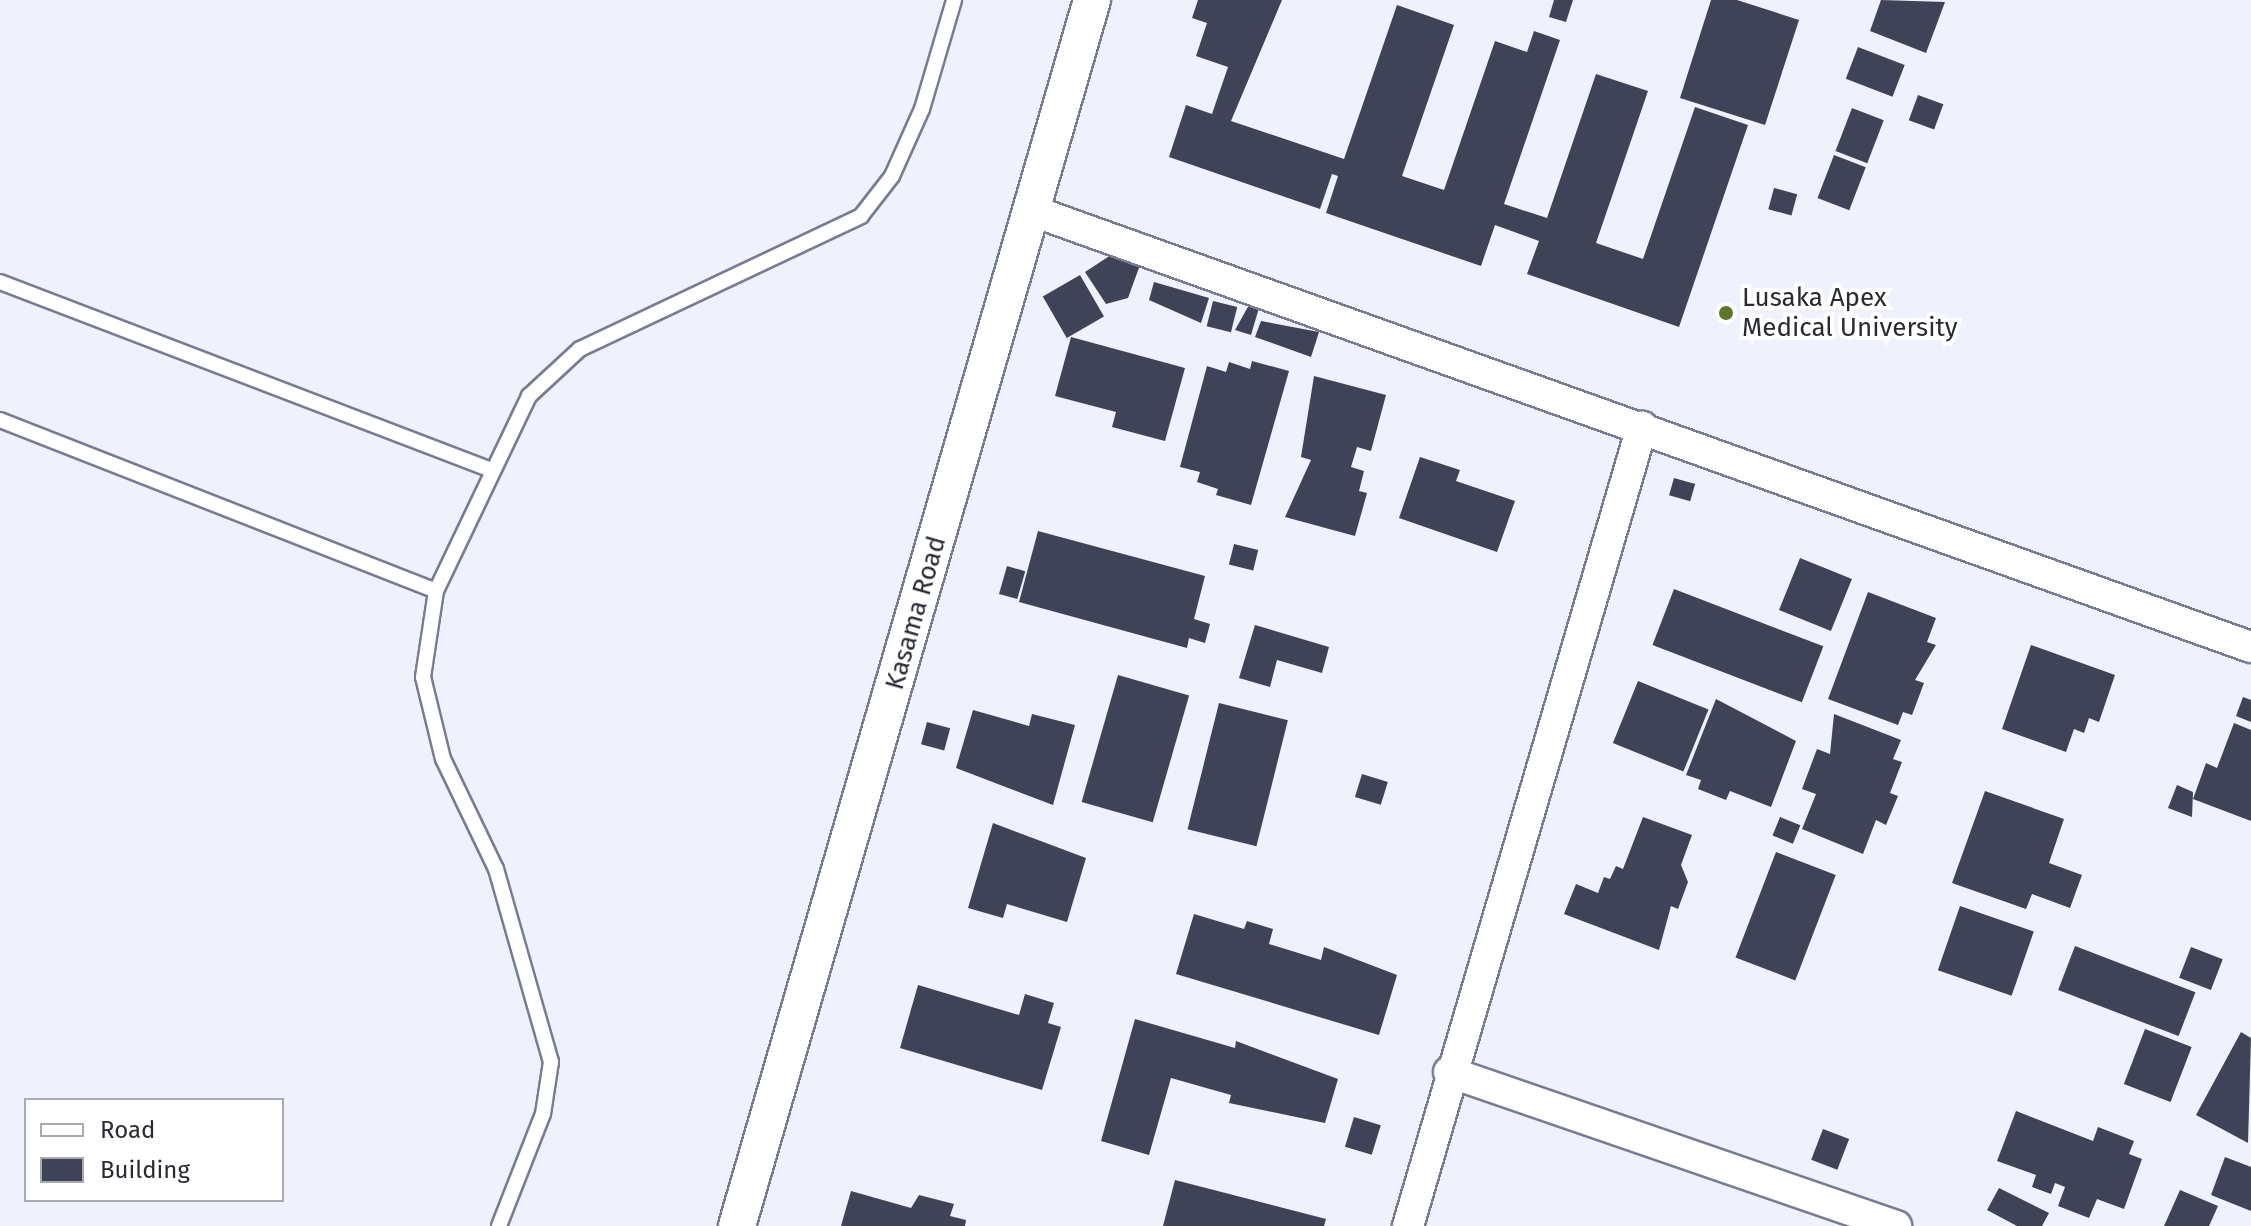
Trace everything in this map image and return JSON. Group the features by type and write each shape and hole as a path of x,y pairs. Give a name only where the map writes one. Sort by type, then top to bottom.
{"street":[{"name":"Kasama Road","path":"737,1226 1092,0"},
{"path":"1033,211 2251,647"},
{"path":"1408,1226 1449,1072 1642,427"},
{"path":"1449,1072 1896,1226"}],"lane":[{"path":"499,1226 543,1114 551,1062 496,869 443,759 423,677 436,591 489,469 529,396 580,349 861,216 892,176 922,109 954,0"},
{"path":"0,282 489,469"},
{"path":"0,420 436,591"}],"building":[{"path":"1198,0 1282,0 1231,121 1344,159 1397,5 1454,25 1402,176 1444,190 1495,41 1527,52 1534,31 1560,40 1504,204 1547,218 1596,74 1648,91 1596,243 1643,259 1695,107 1748,125 1679,327 1527,274 1539,241 1495,225 1481,266 1326,213 1338,176 1332,174 1320,209 1169,157 1186,105 1212,114 1228,67 1196,56 1207,23 1192,18"},
{"path":"1554,0 1573,0 1566,22 1549,17"},
{"path":"1711,0 1737,0 1799,20 1765,125 1680,98"},
{"path":"1881,0 1945,2 1926,53 1870,31"},
{"path":"1858,47 1905,65 1892,97 1846,79"},
{"path":"1918,95 1943,104 1934,130 1909,120"},
{"path":"1852,108 1884,120 1867,163 1836,151"},
{"path":"1834,155 1866,167 1849,210 1818,198"},
{"path":"1774,188 1797,194 1791,215 1768,209"},
{"path":"1111,255 1140,265 1128,298 1106,304 1085,272"},
{"path":"1080,275 1104,317 1067,338 1043,297"},
{"path":"1154,282 1209,298 1201,323 1149,300"},
{"path":"1213,301 1237,307 1231,332 1207,326"},
{"path":"1249,305 1259,308 1251,335 1235,330"},
{"path":"1261,321 1319,332 1311,357 1255,337"},
{"path":"1071,337 1185,368 1165,441 1112,427 1116,412 1055,396"},
{"path":"1252,361 1289,371 1251,505 1216,495 1218,489 1197,482 1200,472 1180,467 1207,366 1226,372 1229,362 1250,369"},
{"path":"1314,376 1386,395 1371,451 1357,447 1351,467 1364,471 1359,491 1367,493 1355,536 1285,517 1311,460 1301,457"},
{"path":"1420,457 1460,470 1456,481 1515,501 1497,552 1399,518"},
{"path":"1674,478 1695,484 1690,501 1669,495"},
{"path":"1038,531 1205,576 1194,619 1210,624 1205,643 1189,638 1187,648 1019,602"},
{"path":"1234,544 1258,550 1253,570 1229,564"},
{"path":"1800,558 1852,579 1831,631 1779,610"},
{"path":"1007,566 1025,571 1017,599 999,594"},
{"path":"1674,589 1823,646 1802,702 1652,645"},
{"path":"1868,592 1936,618 1927,642 1936,645 1915,680 1924,683 1912,715 1903,712 1898,725 1828,699"},
{"path":"1255,625 1329,647 1322,673 1277,660 1270,687 1239,678"},
{"path":"2031,645 2115,675 2099,722 2089,718 2084,733 2074,729 2066,752 2002,729"},
{"path":"1118,675 1189,695 1153,822 1082,802"},
{"path":"1638,681 1708,709 1683,772 1613,743"},
{"path":"2243,697 2251,700 2251,722 2236,716"},
{"path":"1716,699 1796,741 1771,807 1730,791 1726,800 1698,789 1701,780 1686,775"},
{"path":"1219,703 1288,720 1256,846 1188,829"},
{"path":"973,710 1029,726 1032,714 1075,725 1053,805 956,768"},
{"path":"1834,714 1901,740 1893,759 1902,762 1890,793 1898,796 1886,825 1876,820 1863,854 1802,829 1816,794 1802,789 1817,749 1830,754"},
{"path":"927,722 950,728 944,750 921,744"},
{"path":"2234,723 2251,730 2251,821 2193,799 2206,763 2217,768"},
{"path":"1362,774 1388,782 1381,805 1355,797"},
{"path":"2177,785 2193,792 2192,817 2168,808"},
{"path":"1985,791 2064,819 2049,863 2082,875 2070,908 2032,894 2026,909 1952,883"},
{"path":"1643,817 1692,835 1681,865 1688,882 1678,909 1671,906 1659,950 1564,914 1576,884 1598,893 1604,877 1610,879 1616,866 1623,869"},
{"path":"1780,817 1800,825 1793,844 1773,836"},
{"path":"993,823 1086,858 1067,922 1007,904 1003,918 968,908"},
{"path":"1776,852 1836,875 1795,980 1736,957"},
{"path":"1960,906 2034,931 2012,996 1938,970"},
{"path":"1194,914 1244,929 1247,921 1273,929 1269,944 1321,960 1324,947 1397,975 1379,1035 1176,974"},
{"path":"2075,946 2195,992 2179,1036 2058,990"},
{"path":"2191,947 2223,959 2211,990 2179,978"},
{"path":"918,985 1019,1015 1025,994 1054,1003 1048,1023 1061,1027 1042,1090 900,1048"},
{"path":"1135,1019 1235,1048 1236,1041 1338,1079 1325,1123 1229,1103 1231,1095 1171,1078 1149,1155 1101,1141"},
{"path":"2145,1029 2192,1047 2171,1102 2124,1084"},
{"path":"2241,1032 2251,1038 2248,1143 2196,1115"},
{"path":"2016,1111 2093,1141 2098,1127 2134,1141 2129,1154 2142,1159 2124,1209 2097,1199 2089,1218 2058,1206 2065,1187 2055,1183 2051,1194 2032,1187 2036,1175 1997,1161"},
{"path":"1354,1117 1381,1125 1372,1155 1345,1147"},
{"path":"1823,1129 1849,1139 1837,1170 1811,1160"},
{"path":"2225,1157 2251,1167 2251,1211 2211,1195"},
{"path":"1175,1180 1326,1219 1324,1226 1163,1226"},
{"path":"1999,1188 2049,1213 2042,1226 2017,1226 1987,1210"},
{"path":"2180,1190 2218,1206 2209,1226 2164,1226"},
{"path":"851,1191 911,1208 919,1195 954,1204 950,1216 966,1220 965,1226 841,1226"}],"place":[{"name":"Lusaka Apex Medical University","path":"1726,313"}]}
